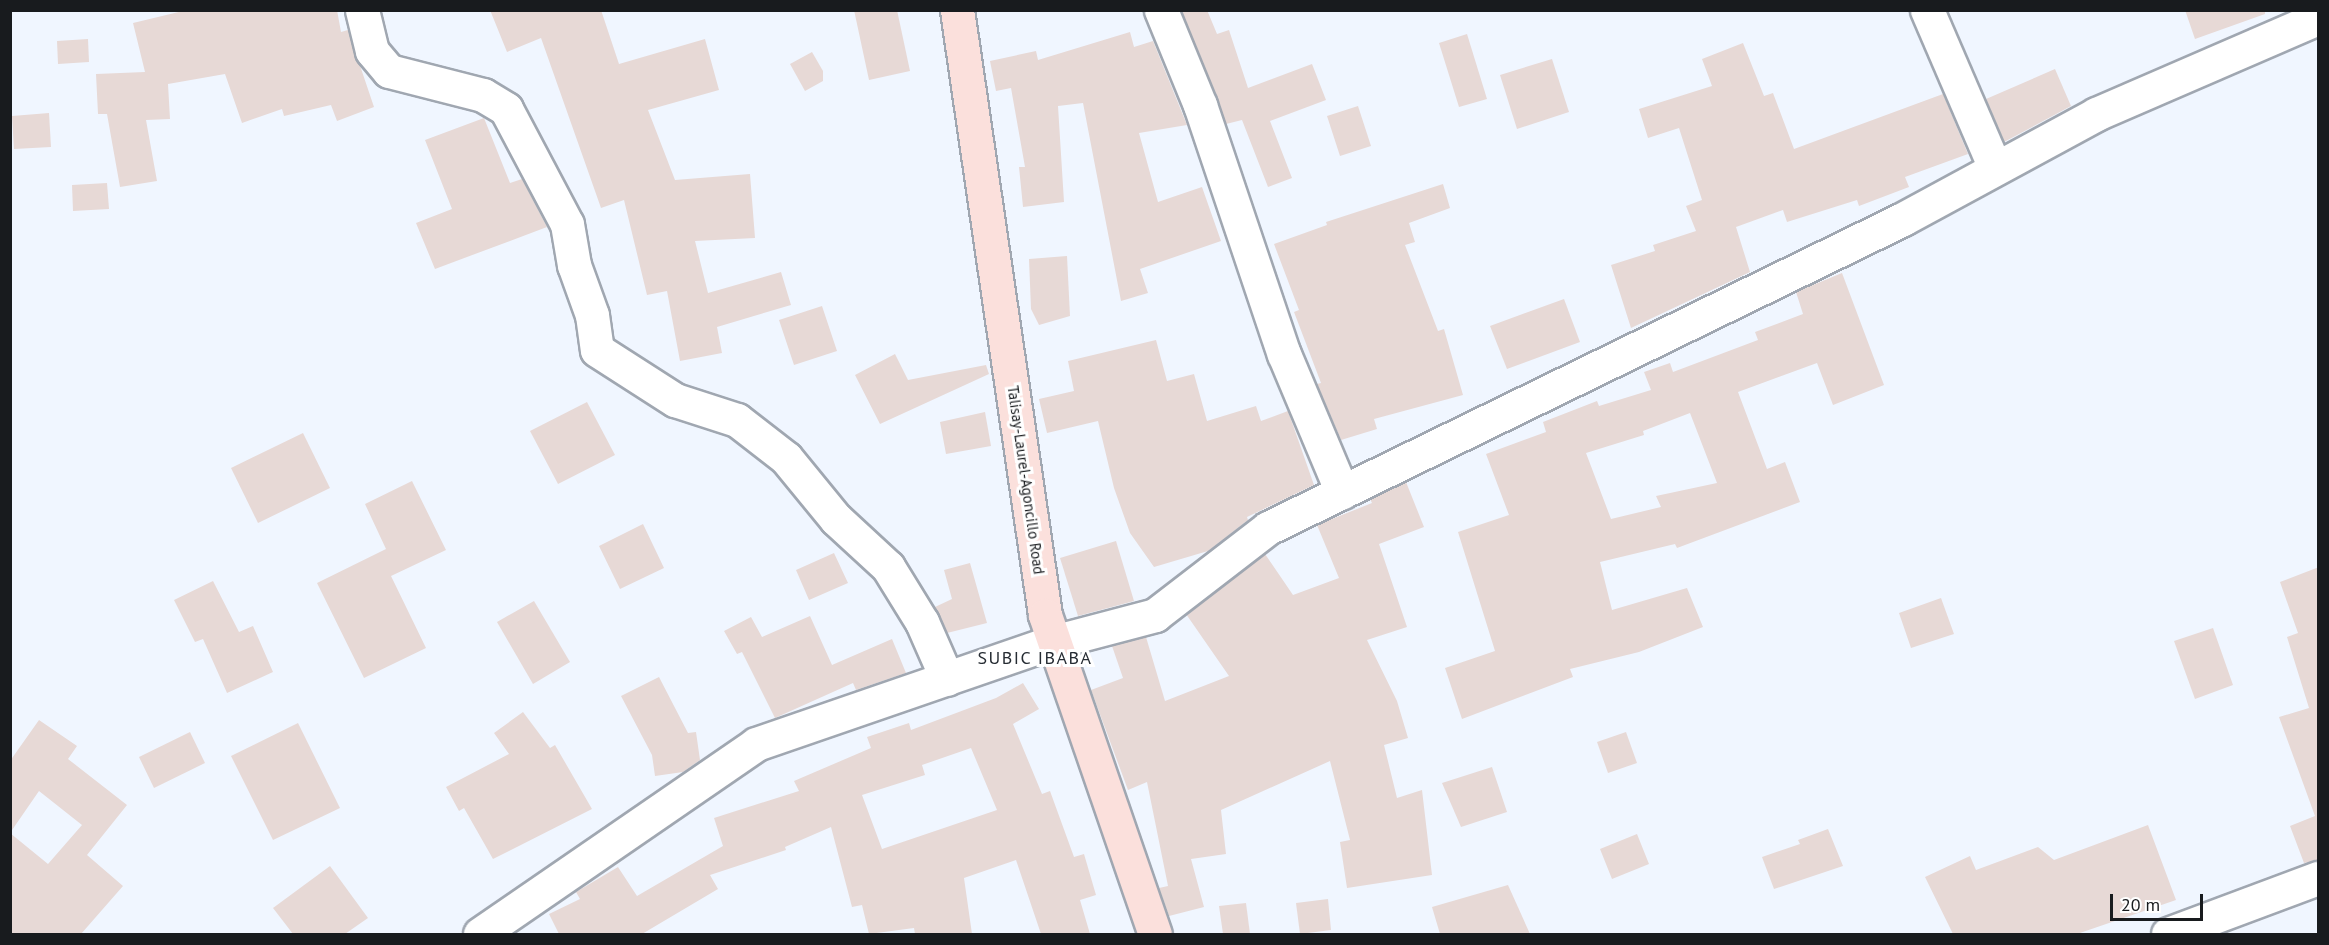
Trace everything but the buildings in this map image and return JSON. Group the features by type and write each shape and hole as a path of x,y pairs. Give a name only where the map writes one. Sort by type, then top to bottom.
{"main road":[{"name":"Talisay-Laurel-Agoncillo Road","path":"957,10 1045,615 1155,934"}],"street":[{"path":"362,10 372,51 389,71 483,95 506,109 567,224 574,265 592,315 597,350 675,400 737,420 786,458 836,519 888,567 922,622 947,679"},
{"path":"1161,10 1200,105 1284,354 1342,492"},
{"path":"1927,10 1995,168"},
{"path":"480,934 756,744 1053,642 1155,615 1268,528 1903,219 2096,114 2319,18"},
{"path":"2168,934 2319,878"}],"district":[{"name":"SUBIC IBABA","path":"1035,658"}]}
